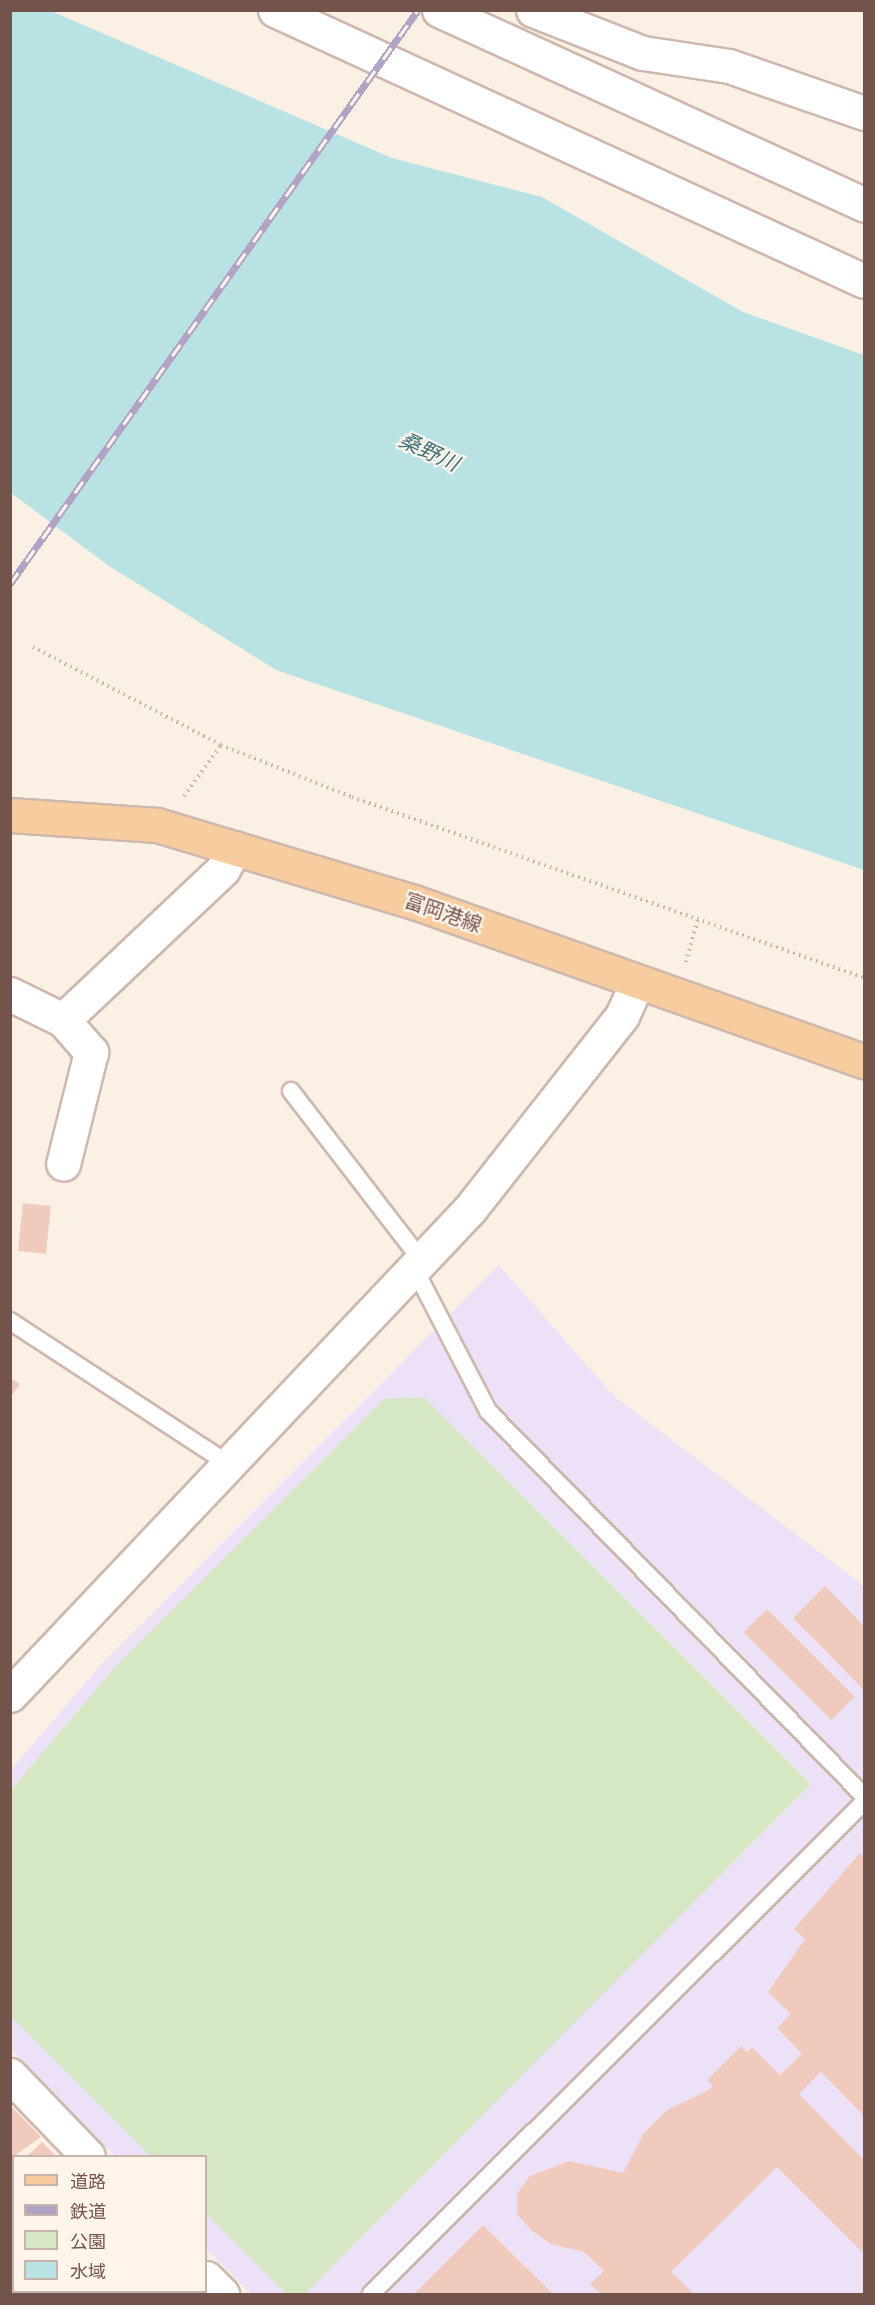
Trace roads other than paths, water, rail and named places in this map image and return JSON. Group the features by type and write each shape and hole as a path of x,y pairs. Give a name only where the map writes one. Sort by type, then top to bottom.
{"main road":[{"name":"富岡港線","path":"10,815 157,825 414,903 864,1061"}],"street":[{"path":"275,10 864,281"},
{"path":"439,10 547,57 864,205"},
{"path":"533,10 643,53 729,66 864,112"},
{"path":"547,57 566,51 622,63 637,62 643,53"},
{"path":"63,1020 223,869 235,848"},
{"path":"10,1695 227,1463 470,1209 622,1016 637,982"},
{"path":"10,994 63,1020 92,1052 63,1164"},
{"path":"10,2075 86,2155"},
{"path":"207,2279 222,2295"}],"lane":[{"path":"291,1091 417,1264 488,1411 864,1796"},
{"path":"10,1321 227,1463"},
{"path":"371,2295 864,1802"}],"water":[{"name":"桑野川","path":"10,11 51,11 392,158 542,197 743,312 864,355 864,870 276,670 109,566 11,493"}],"railway":[{"path":"10,584 418,10"}]}
